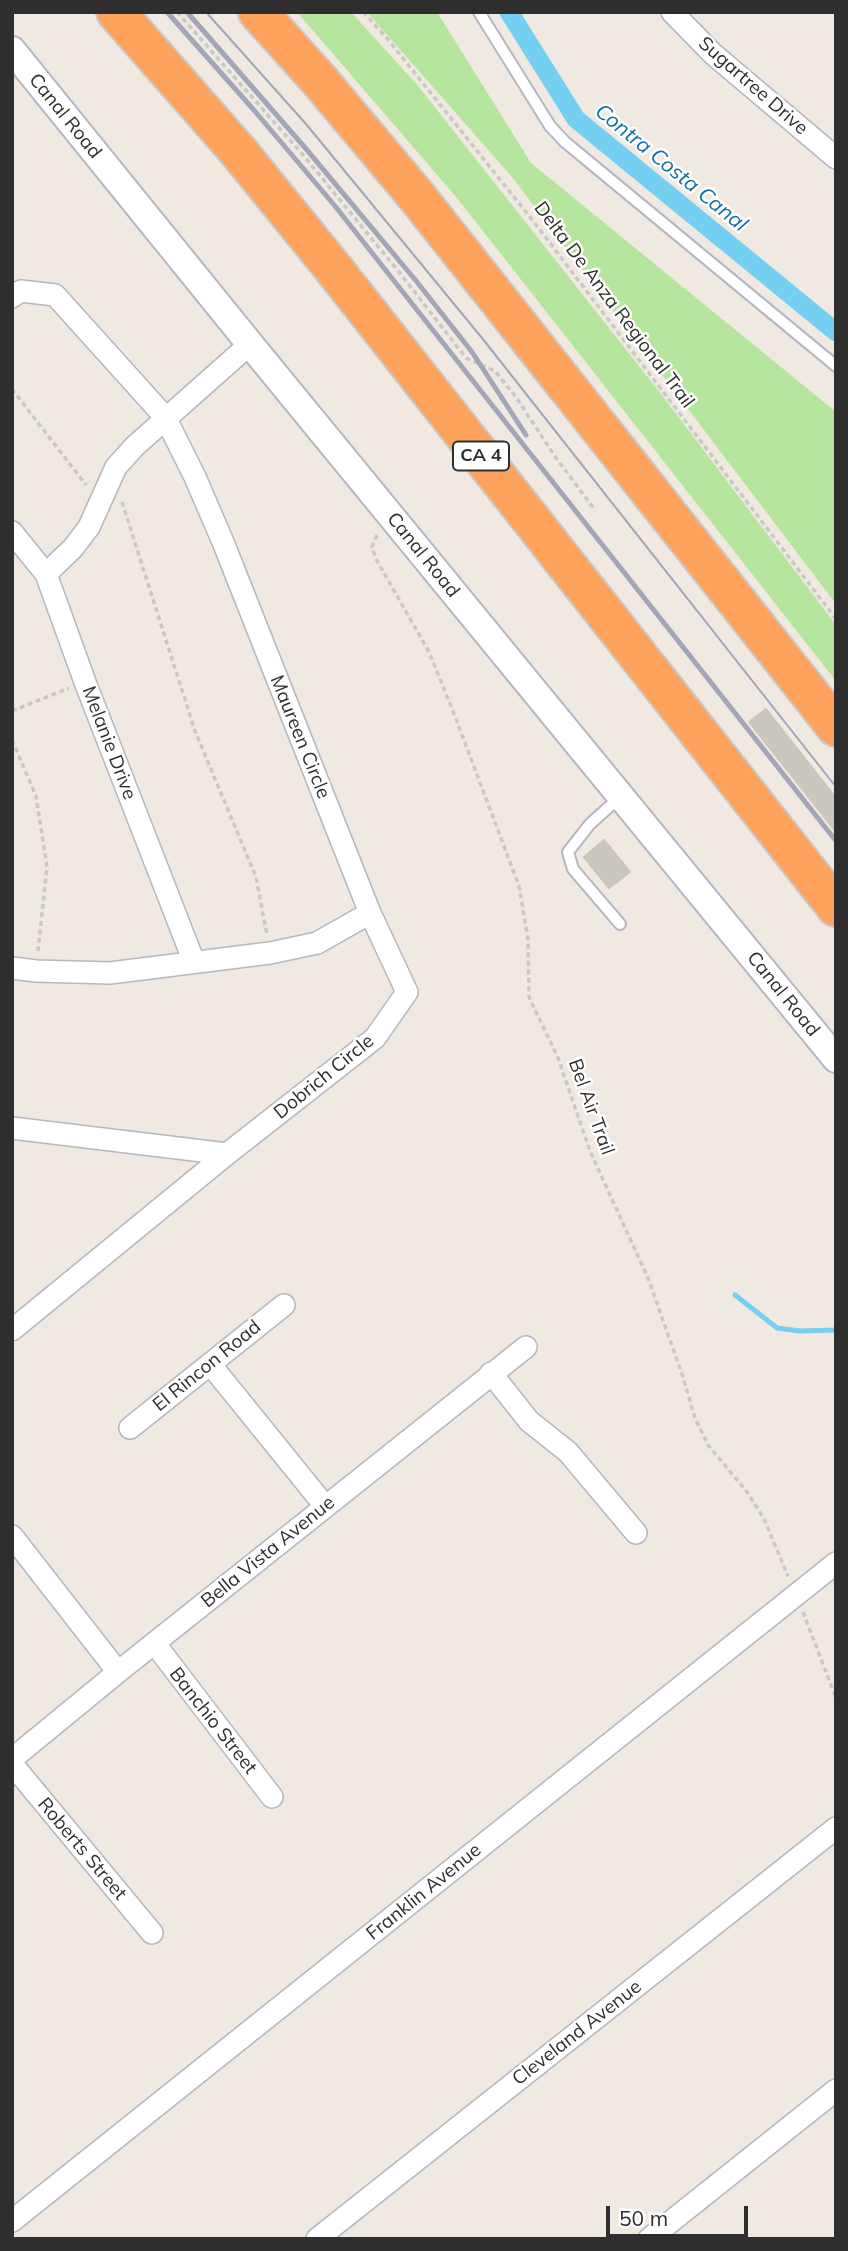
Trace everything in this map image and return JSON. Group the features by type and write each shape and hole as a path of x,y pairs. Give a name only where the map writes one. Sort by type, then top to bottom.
{"highway":[{"name":"CA 4","path":"116,12 237,151 333,268 836,907"},
{"path":"258,12 320,81 426,209 836,727"}],"street":[{"name":"Sugartree Drive","path":"672,12 713,54 836,158"},
{"name":"Canal Road","path":"12,50 836,1059"},
{"name":"Maureen Circle","path":"12,297 21,291 55,295 165,417 223,542 370,913"},
{"path":"46,574 73,548 89,527 113,473 135,446 250,344"},
{"name":"Melanie Drive","path":"12,532 46,574 194,962"},
{"path":"12,968 110,973 270,953 317,943 370,913"},
{"name":"Dobrich Circle","path":"12,1330 227,1154 375,1038 407,992 370,913"},
{"path":"12,1129 227,1154"},
{"name":"El Rincon Road","path":"130,1428 285,1305"},
{"name":"Bella Vista Avenue","path":"12,1759 526,1347"},
{"path":"210,1364 325,1506"},
{"path":"491,1373 529,1421 568,1452 636,1533"},
{"path":"12,1536 118,1672"},
{"name":"Franklin Avenue","path":"12,2221 836,1563"},
{"name":"Banchio Street","path":"155,1644 272,1797"},
{"name":"Roberts Street","path":"12,1765 152,1933"},
{"name":"Cleveland Avenue","path":"317,2239 836,1828"},
{"path":"649,2239 836,2090"}],"lane":[{"path":"479,12 550,126 565,142 836,366"},
{"path":"620,924 573,869 568,852 590,824 621,796"}],"path":[{"path":"177,12 304,156 466,358 495,371 596,510"},
{"name":"Delta De Anza Regional Trail","path":"363,12 534,222 836,619"},
{"path":"12,389 99,502"},
{"path":"113,473 195,732 256,877 270,953"},
{"name":"Bel Air Trail","path":"393,518 375,537 372,548 429,652 519,886 528,939 529,997 558,1058 590,1151 648,1278 695,1418 708,1445 747,1492 764,1519 836,1698"},
{"path":"12,712 85,682"},
{"path":"12,740 36,796 47,867 36,971"}],"green space":[{"path":"297,12 351,12 419,87 661,394 836,625 836,681 457,198"},
{"path":"367,12 437,12 531,163 836,412 836,604 512,177"}],"building":[{"path":"766,709 836,798 836,832 749,722"},
{"path":"604,840 630,872 609,888 584,857"}],"waterway":[{"name":"Contra Costa Canal","path":"509,12 576,119 836,332"},
{"path":"735,1295 777,1328 800,1331 836,1330"}],"tram line":[{"path":"206,12 306,124 482,338 836,787"}],"railway":[{"path":"167,12 335,206 836,841"},
{"path":"187,12 417,282 472,352 526,435"}]}
